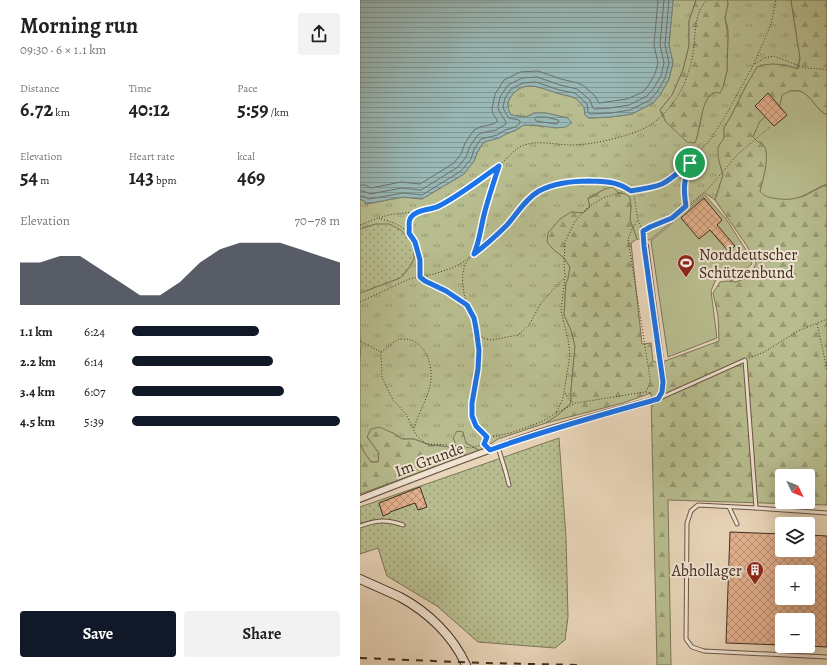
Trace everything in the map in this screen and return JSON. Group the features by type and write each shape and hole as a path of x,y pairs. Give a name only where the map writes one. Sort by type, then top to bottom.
{"main road":[{"path":"360,579 399,597 426,614 449,638 462,656 466,665"}],"street":[{"path":"644,246 663,382 662,392 658,399"},
{"name":"Im Grunde","path":"360,499 498,447 574,422 658,399"}],"lane":[{"path":"658,399 744,360 756,508"},
{"path":"498,447 509,485"},
{"path":"827,513 698,505 691,511 687,523 686,639 692,647 704,651 827,657"},
{"path":"729,507 737,524"},
{"path":"360,526 372,521 392,521 403,525"}],"path":[{"path":"360,225 395,214 417,212 437,207 465,190 499,166 522,146 546,142 580,145 606,140 634,132 650,125 673,103 683,86 690,67 699,12 707,0"},
{"path":"556,413 562,401 570,355 568,339 561,311 565,276 565,242 575,221 588,207 603,198 625,191 652,187 663,183 672,178 690,163 710,140 726,115 754,64 770,24 776,0"},
{"path":"754,64 764,58 774,56 805,68 827,68"},
{"path":"643,231 672,218 696,199 709,188 737,155 770,127"},
{"path":"686,206 684,181 690,163"},
{"path":"487,437 476,426 472,416 472,403 478,369 479,350 474,318 467,305 462,277 466,263 474,254 478,244 492,184 499,166"},
{"path":"360,302 409,279 434,274 462,263 506,226 529,199 538,191 556,184 579,181 611,182 622,185 631,191 634,195 638,220 643,231 644,246"},
{"path":"409,233 410,219 417,212"},
{"path":"379,218 396,223 409,233 415,242 420,260 420,277"},
{"path":"487,437 528,427 543,421 576,403 645,392 648,388 650,384 649,370 628,239 638,220"},
{"path":"476,328 483,338 491,340 518,335 529,325 541,303 565,276"},
{"path":"420,277 446,291 467,305"},
{"path":"744,360 764,352 798,331 827,319"},
{"path":"817,324 827,369"},
{"path":"381,352 400,339 410,339 419,344 426,354 431,379 429,390 414,428"},
{"path":"360,341 381,352"},
{"path":"381,352 382,378 393,400 406,414 414,428 416,435 426,444 471,448 484,444 487,437"},
{"path":"564,392 569,400 576,403"},
{"path":"484,444 490,450"}],"green space":[{"path":"673,0 696,0 689,21 689,46 683,70 672,95 660,110 666,122 676,130 697,138 704,104 708,97 723,87 727,71 728,30 725,18 728,4 727,0 791,0 800,58 797,69 785,65 747,84 724,128 720,164 723,175 715,200 705,193 650,240 637,239 630,220 631,206 625,194 605,189 588,198 590,207 583,213 571,212 553,249 564,258 570,267 566,283 564,315 571,330 575,346 571,403 546,423 498,439 480,451 466,443 455,442 451,447 430,445 414,439 402,439 393,433 367,437 379,453 379,462 371,462 360,444 360,293 400,278 414,259 414,249 410,240 376,224 360,229 360,199 366,204 403,197 422,199 464,174 474,161 484,142 499,138 524,125 543,127 568,118 546,113 534,113 526,117 511,115 508,106 510,98 520,88 526,86 538,87 574,98 584,107 585,115 589,118 632,114 653,103 660,95 669,79 673,63 669,45"},
{"path":"696,0 727,0 728,4 725,18 728,36 727,71 723,87 720,93 713,93 709,96 706,102 695,143 687,142 666,122 660,110 672,95 683,70 689,46 689,21"},
{"path":"791,0 827,0 827,115 823,113 804,93 800,91 790,91 780,105 756,130 753,137 762,144 767,154 763,182 760,191 802,197 827,184 827,505 815,505 815,469 775,469 775,503 668,500 671,665 657,665 651,393 623,403 546,423 571,403 575,346 571,330 564,315 566,283 570,267 564,258 547,242 548,233 560,219 571,212 583,213 590,207 588,199 605,189 612,187 619,193 630,197 630,220 637,239 631,243 642,344 651,343 653,362 665,361 719,341 718,316 713,293 720,282 735,282 750,277 756,263 747,246 715,200 723,175 718,157 718,147 724,138 724,128 757,67 773,64 785,65 798,69 800,58"},
{"path":"790,91 800,91 804,93 823,113 827,115 827,184 796,198 782,199 767,197 760,191 766,166 766,150 761,142 758,142 753,137 760,121 780,105 782,95"},
{"name":"Norddeutscher Schützenbund","path":"705,195 726,219 746,250 752,264 732,281 718,274 711,291 717,338 668,357 651,241"},
{"path":"376,224 389,224 401,230 410,240 414,249 414,259 400,278 360,293 360,229"},
{"path":"379,427 402,439 414,439 430,445 451,447 455,442 453,438 457,431 463,432 466,443 480,451 360,494 360,444 371,462 378,462 379,453 367,437 371,429"},
{"path":"559,438 566,537 568,617 565,640 555,648 478,642 437,606 387,576 378,548 360,554 360,507"}],"water":[{"path":"360,0 673,0 669,45 673,63 669,79 660,95 653,103 632,114 589,118 585,115 584,107 574,98 538,87 526,86 520,88 508,102 511,115 526,117 534,113 546,113 568,118 572,123 566,127 556,128 524,125 499,138 484,142 474,161 464,174 422,199 403,197 366,204 360,199"}],"building":[{"path":"768,93 787,115 774,126 755,106"},
{"path":"704,198 722,220 717,225 735,246 729,252 710,230 699,239 681,218"},
{"path":"420,487 427,507 418,510 415,503 383,516 379,503"},
{"name":"Abhollager","path":"730,532 775,534 775,557 815,557 815,535 827,536 827,647 815,646 815,613 775,613 775,645 726,643"}],"railway":[{"path":"360,658 582,665"}],"place":[{"name":"Norddeutscher Schützenbund","path":"686,278"},
{"name":"Abhollager","path":"755,585"}],"route":[{"path":"690,163 684,181 686,206 672,218 643,231 663,382 662,392 658,399 574,422 490,450 484,444 487,437 476,426 472,416 472,403 478,369 479,350 474,318 467,305 446,291 420,277 420,260 415,242 409,233 409,223 412,216 417,212 437,207 465,190 499,166 492,184 478,244 474,254 506,226 529,199 538,191 556,184 579,181 611,182 622,185 631,191 652,187 663,183 672,178 690,163"}]}
